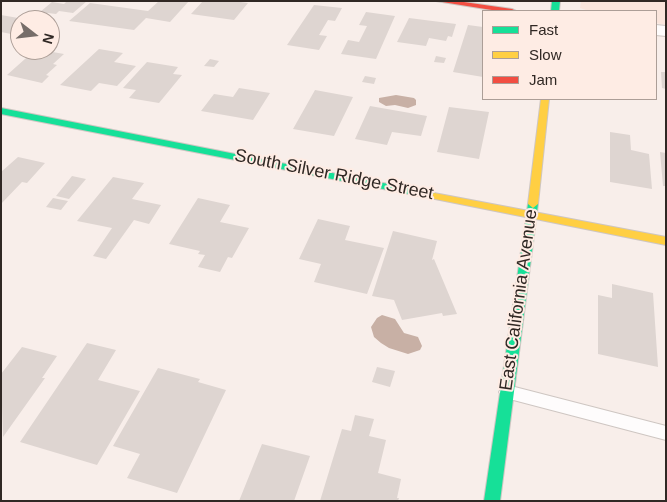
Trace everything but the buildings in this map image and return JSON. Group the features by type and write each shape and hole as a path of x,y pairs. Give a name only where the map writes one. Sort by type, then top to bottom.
{"street":[{"path":"439,1 505,10"},
{"name":"East California Avenue","path":"492,501 545,100"},
{"name":"South Silver Ridge Street","path":"1,110 666,241"}],"lane":[{"path":"507,392 666,433"}],"shaded area":[{"path":"581,1 666,1 666,25 657,23 657,10 586,10 580,8"},
{"path":"396,95 414,98 416,105 408,108 395,105 386,106 379,102 379,98"},
{"path":"382,315 395,319 404,333 418,337 422,346 420,350 408,354 389,348 374,337 371,327 377,318"}],"traffic: fast":[{"path":"555,10 556,1"},
{"path":"1,111 434,196"},
{"path":"492,501 533,204"}],"traffic: slow":[{"path":"533,204 545,100"},
{"path":"434,196 666,241"}],"traffic: jam":[{"path":"439,1 505,10"}]}
